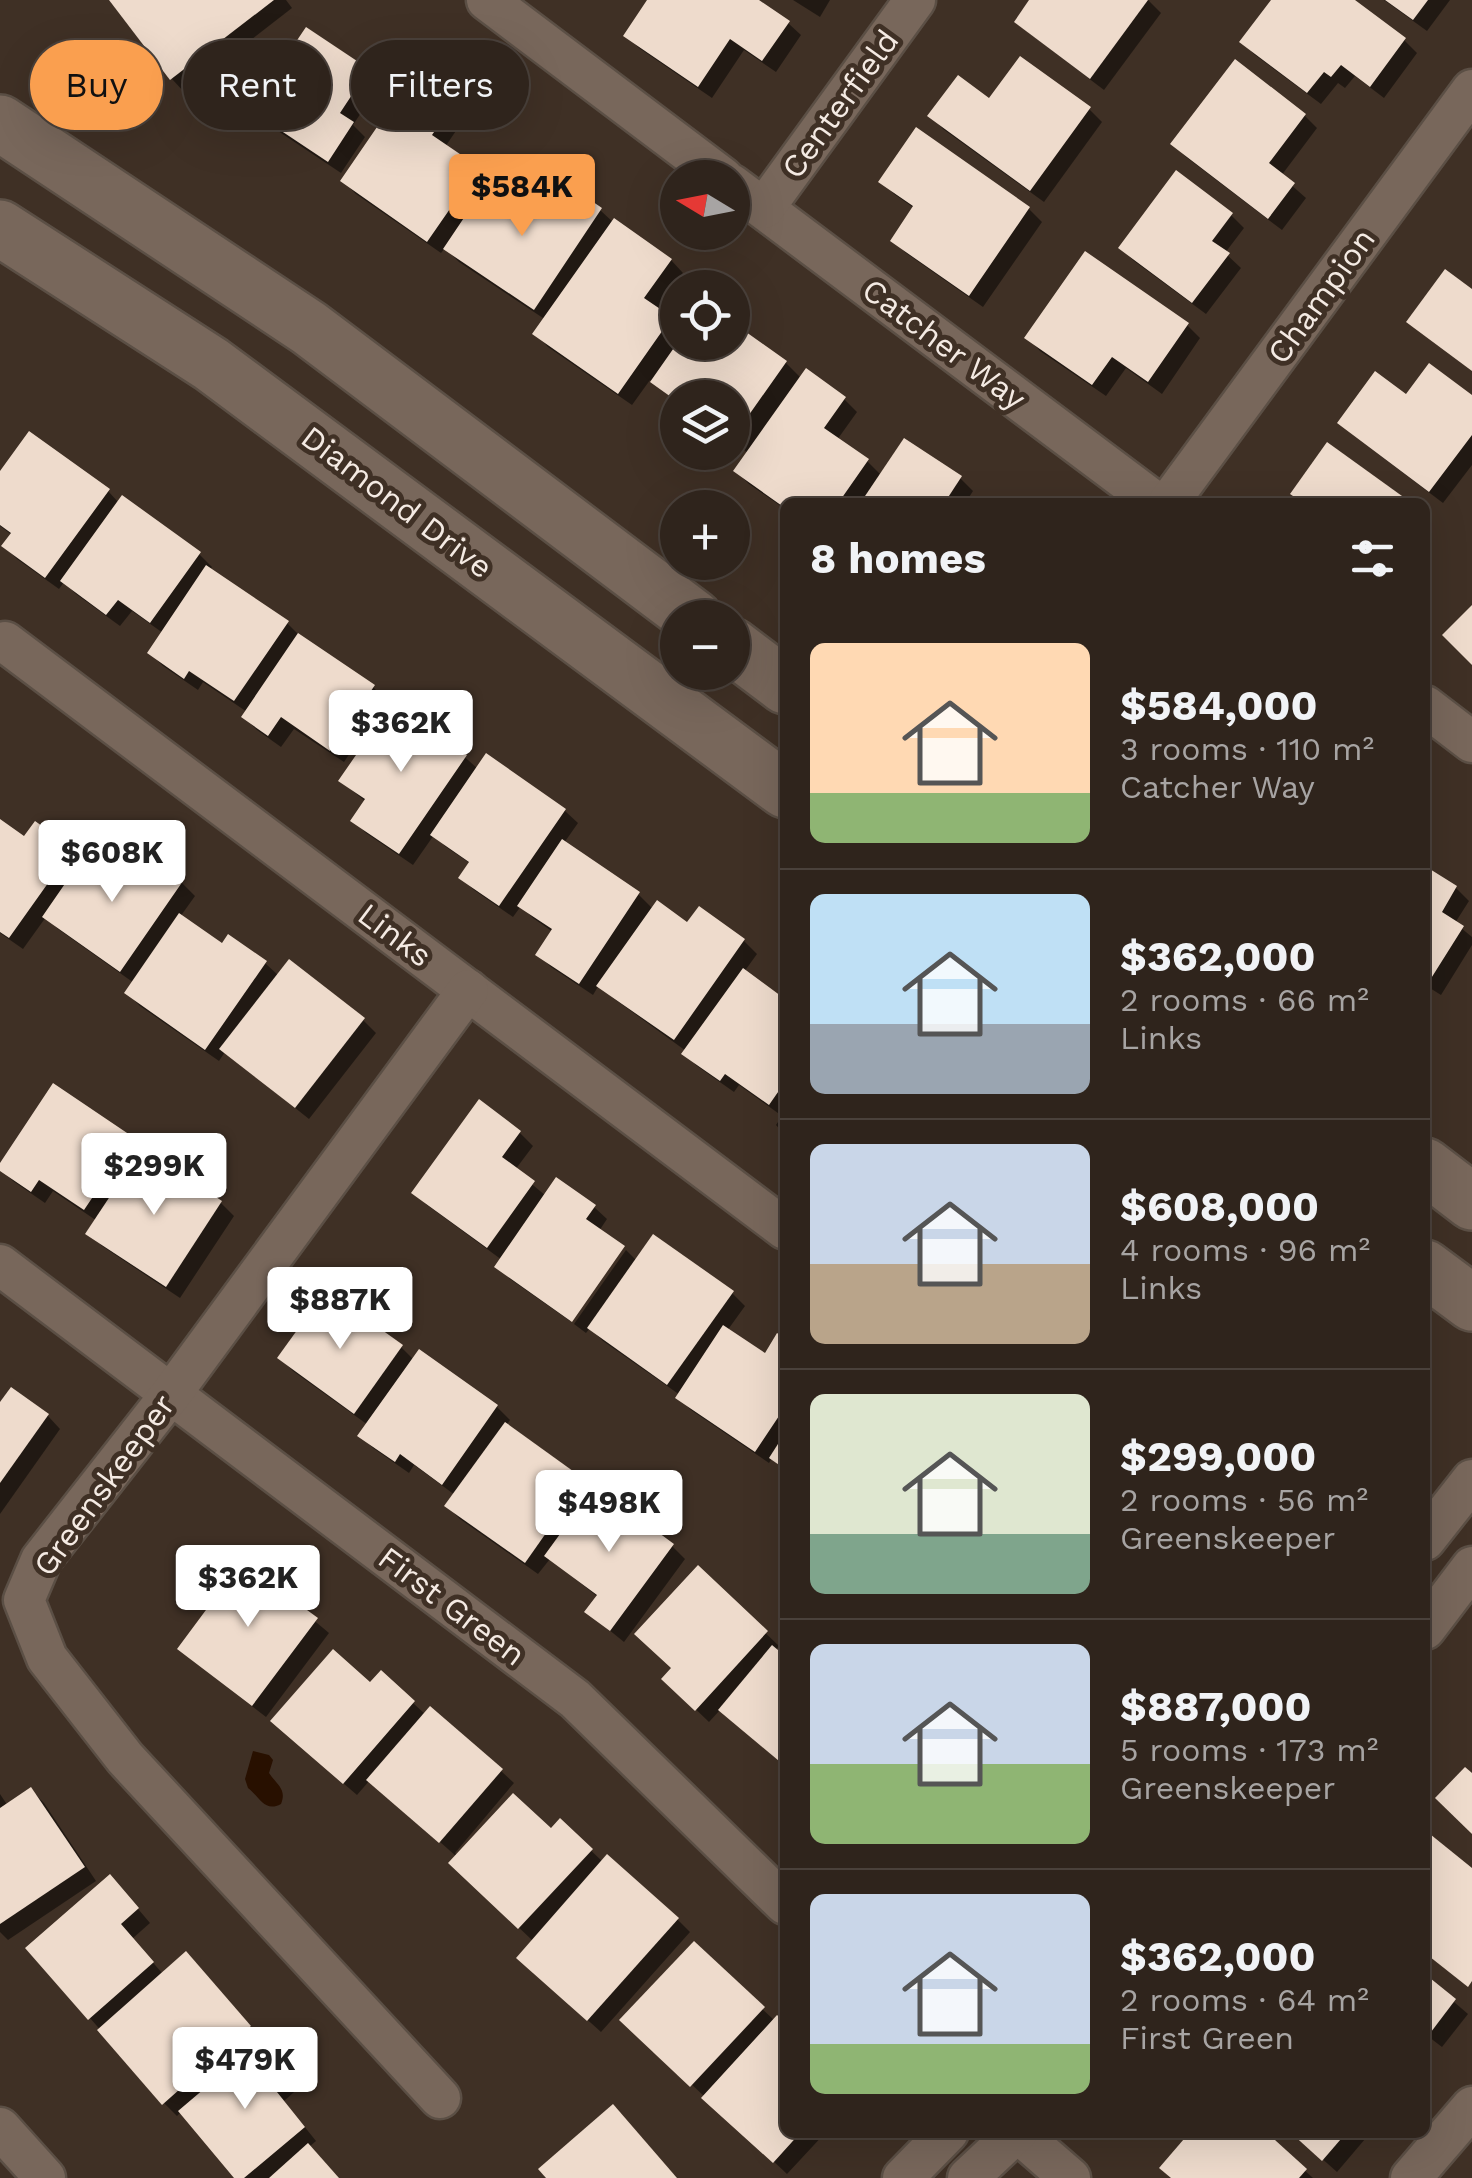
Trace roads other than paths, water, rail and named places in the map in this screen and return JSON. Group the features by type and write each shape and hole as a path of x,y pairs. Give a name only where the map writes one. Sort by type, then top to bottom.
{"street":[{"path":"487,0 699,160"},
{"name":"Centerfield","path":"764,208 915,0"},
{"name":"Champion","path":"1172,498 1472,90"},
{"path":"0,123 309,328 670,600"},
{"name":"Catcher Way","path":"750,198 1150,498"},
{"name":"Diamond Drive","path":"0,228 211,364 780,786"},
{"name":"Links","path":"6,642 780,1225"},
{"path":"750,660 780,682"},
{"path":"1430,710 1472,742"},
{"name":"Greenskeeper","path":"440,2098 126,1758 46,1658 24,1600 42,1560 171,1394 468,990"},
{"path":"1430,1170 1472,1202"},
{"name":"First Green","path":"0,1265 575,1699 780,1899"},
{"path":"1430,1272 1472,1303"},
{"path":"1430,1534 1472,1480"},
{"path":"1430,1622 1472,1567"},
{"path":"1410,2178 1472,2108"},
{"path":"0,2128 44,2178"},
{"path":"903,2178 942,2138"},
{"path":"968,2178 1010,2138"},
{"path":"1023,2138 1070,2178"}]}
